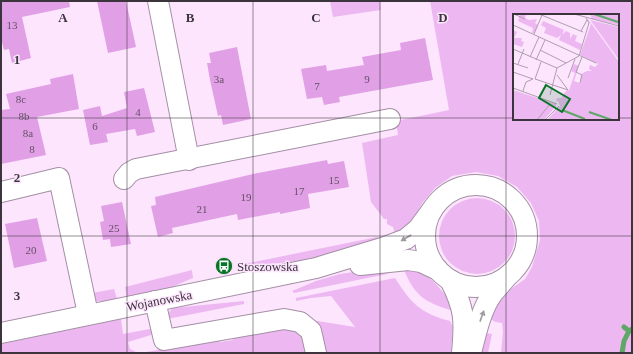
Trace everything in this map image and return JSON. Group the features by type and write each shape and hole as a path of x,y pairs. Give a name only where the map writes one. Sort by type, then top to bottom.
{"street":[{"path":"158,1 188,160"},
{"path":"130,174 188,160 390,119"},
{"path":"1,192 59,178 88,314"},
{"path":"462,353 464,327 462,307 458,297 444,275 429,257 425,241 426,225 432,210 443,196 458,188 476,184 493,188 509,196 520,209 527,226 527,244 521,260 493,293 485,308 471,353"},
{"name":"Wojanowska","path":"1,333 316,268 382,248 406,239 418,230 432,210"},
{"name":"Wojanowska","path":"316,268 408,260 421,262 444,275"},
{"path":"444,275 465,286 481,287 496,283 510,274"},
{"path":"155,301 164,340 284,319 300,322 311,331 316,353"}],"shaded area":[{"path":"330,1 380,1 381,10 333,17"},
{"path":"430,1 632,1 632,353 501,353 503,331 502,323 495,322 488,317 498,298 525,279 532,267 540,240 539,221 531,203 517,187 498,176 476,172 452,176 435,188 423,202 411,224 395,234 393,227 387,224 387,219 384,219 371,202 362,143 398,135 396,121 449,110"},
{"path":"477,198 491,201 504,209 512,222 515,236 512,250 504,263 491,271 477,274 463,271 450,263 442,250 439,236 442,222 450,209 463,201"},
{"path":"377,237 381,239 302,261 244,266 244,264"},
{"path":"389,267 387,274 294,293 292,291 316,281 340,274"},
{"path":"403,267 420,271 433,281 451,301 454,311 435,305 416,292"},
{"path":"192,270 193,278 165,290 127,298 125,287"},
{"path":"395,278 406,294 417,306 431,314 450,321 453,327 451,353 140,353 201,343 219,336 220,342 233,340 232,331 305,319 355,327 331,296 296,301 296,298"},
{"path":"114,289 117,299 96,301 92,293"},
{"path":"244,301 244,304 167,319 168,313 173,308"},
{"path":"121,319 123,334 155,328 151,335 128,342 130,349 138,353 1,353 1,344"},
{"path":"485,333 492,334 488,353 481,353"}],"building":[{"path":"1,1 69,1 70,7 22,17 31,58 12,63 9,49 4,50 1,38"},
{"path":"97,1 126,1 136,47 108,53"},
{"path":"425,38 433,80 339,97 340,102 324,105 322,97 307,99 301,69 326,65 327,71 364,65 362,57 401,50 400,43"},
{"path":"237,47 251,119 223,125 221,115 218,116 207,63 211,63 209,53"},
{"path":"73,74 79,109 37,117 46,155 1,164 1,110 10,109 6,94 51,84 50,79"},
{"path":"144,88 155,132 137,136 135,129 106,134 108,142 90,145 83,110 100,106 102,116 127,108 124,92"},
{"path":"327,160 328,164 344,161 349,187 308,194 310,208 238,220 237,214 172,228 173,233 158,237 151,206 156,205 155,197 253,174"},
{"path":"122,202 131,244 111,247 110,239 103,240 100,222 104,221 101,206"},
{"path":"37,218 47,261 14,268 5,224"}],"waterway":[{"path":"624,327 629,331 632,329"},
{"path":"622,353 624,341 629,331"}],"place":[{"name":"Stoszowska","path":"224,266"}]}
